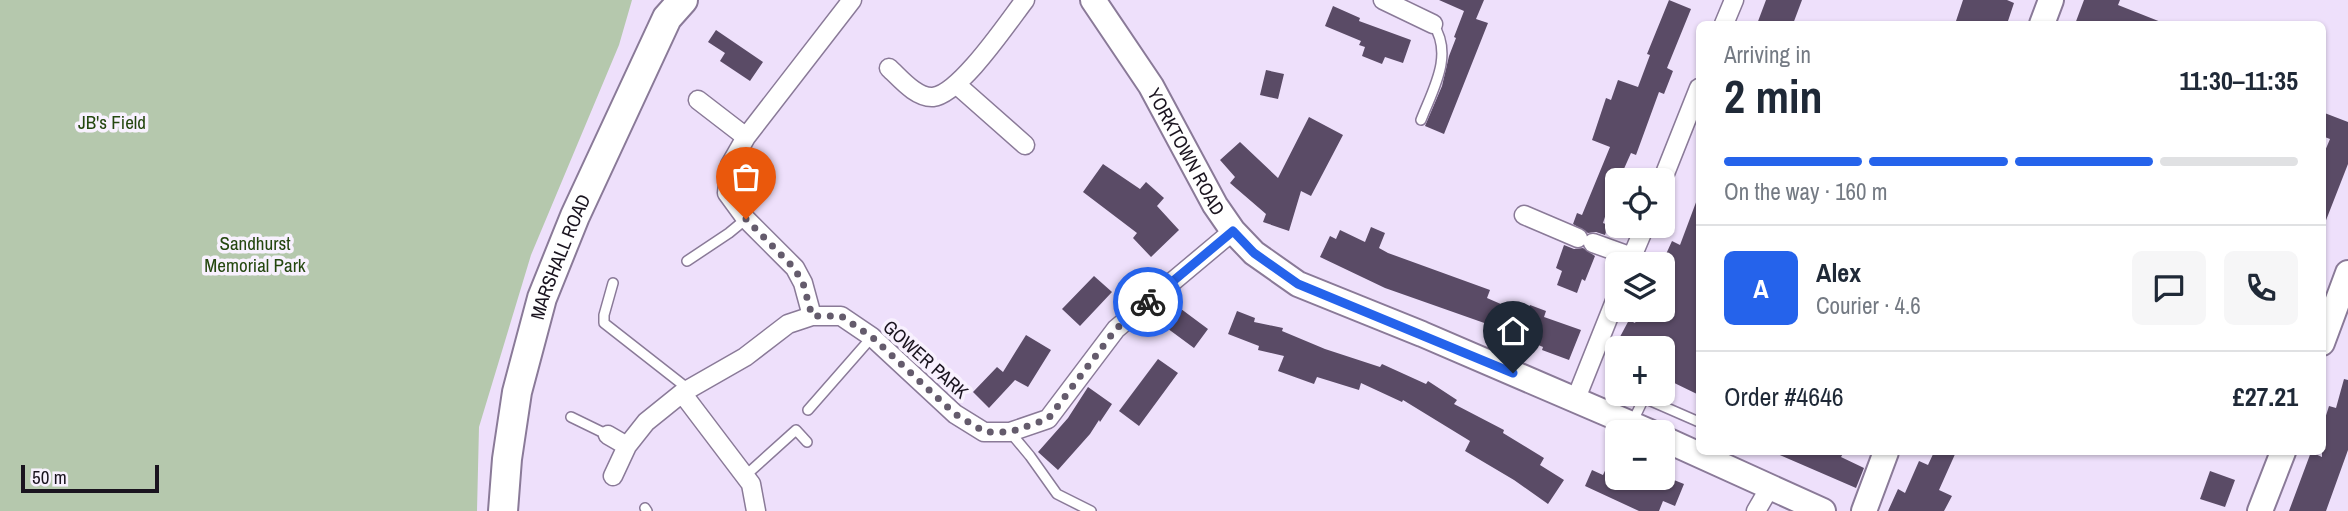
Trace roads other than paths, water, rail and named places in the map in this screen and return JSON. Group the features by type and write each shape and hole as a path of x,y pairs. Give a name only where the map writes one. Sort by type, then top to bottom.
{"main road":[{"name":"MARSHALL ROAD","path":"503,511 515,403 525,355 542,298 575,216 673,6"}],"street":[{"path":"812,316 803,283 794,268 746,219 727,193 730,165 746,137 852,0"},
{"path":"889,68 919,94 933,97 956,84 970,70 1025,0"},
{"name":"YORKTOWN ROAD","path":"1093,0 1151,86 1215,205 1233,231 1254,253 1298,284 1621,420"},
{"path":"1383,0 1404,5 1433,24"},
{"path":"1725,21 1734,0"},
{"path":"2043,21 2051,0"},
{"path":"956,84 1025,145"},
{"path":"1667,168 1696,96"},
{"path":"698,100 746,137"},
{"path":"1524,215 1611,252"},
{"name":"GOWER PARK","path":"614,476 627,446 646,422 685,391 745,357 788,324 812,316 841,316 872,337 955,414 985,432 1010,432 1048,419 1116,329 1233,231"},
{"path":"2326,332 2348,273"},
{"path":"1575,401 1607,322"},
{"path":"685,391 751,484 756,511"},
{"path":"608,435 627,446"},
{"path":"1675,443 1696,450"},
{"path":"1710,455 1823,511"},
{"path":"1864,511 1885,455"},
{"path":"2260,511 2282,455"},
{"path":"1756,511 1770,487"}],"lane":[{"path":"1421,120 1440,71 1444,51 1440,34 1433,24"},
{"path":"687,261 746,219"},
{"path":"613,283 604,323 685,391"},
{"path":"808,410 872,337"},
{"path":"1642,420 1644,398 1696,421"},
{"path":"571,416 608,435"},
{"path":"745,476 796,430 807,442"},
{"path":"1010,432 1057,494 1091,511"}],"park label":[{"name":"JB's Field","path":"112,122"},
{"name":"Sandhurst Memorial Park","path":"255,254"}]}
